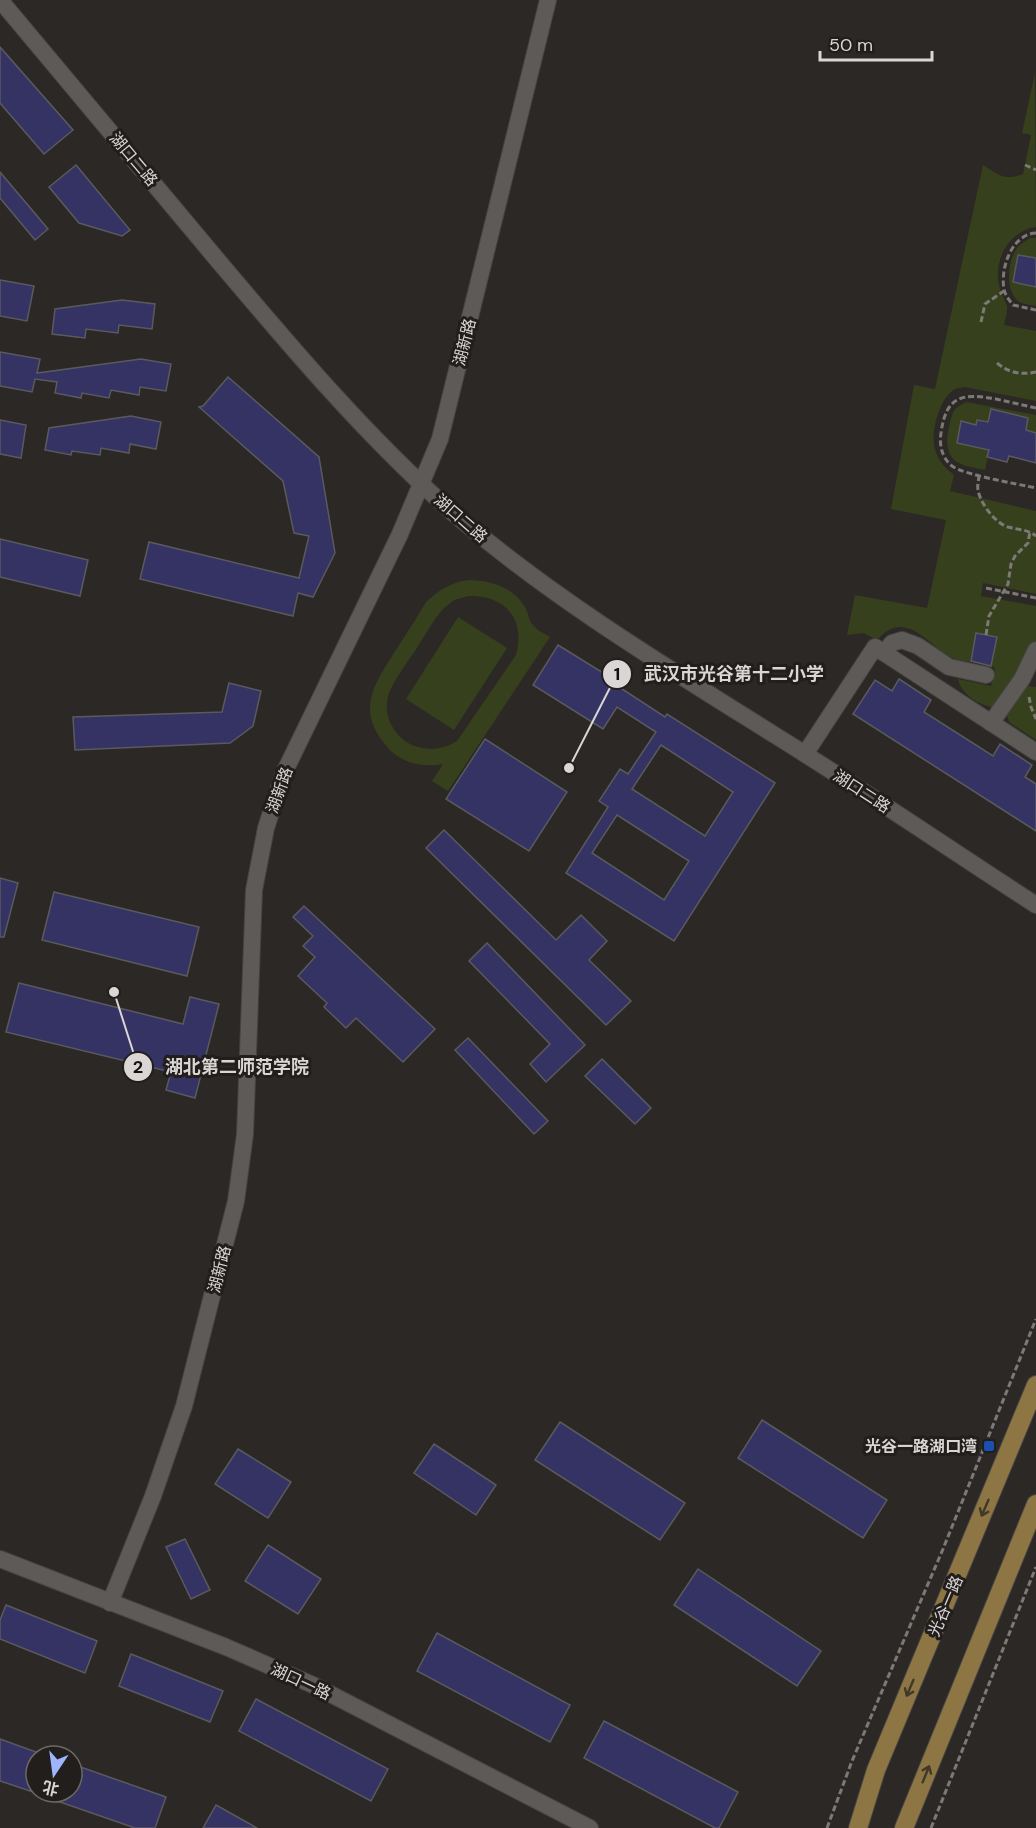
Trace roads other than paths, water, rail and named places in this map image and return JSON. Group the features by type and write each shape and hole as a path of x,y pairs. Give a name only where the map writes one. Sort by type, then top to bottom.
{"main road":[{"name":"光谷一路","path":"858,1828 876,1770 1036,1385"},
{"path":"904,1828 1034,1512"}],"street":[{"name":"湖口二路","path":"0,0 332,393 389,453 452,512 528,574 652,657 1036,905"},
{"name":"湖新路","path":"110,1604 153,1496 184,1406 236,1201 245,1134 254,890 266,828 283,775 400,534 440,439 548,0"},
{"path":"884,653 892,643 902,640 918,646 949,667 986,675"},
{"path":"805,754 875,647 1036,752"},
{"path":"991,723 1022,679 1036,650"},
{"name":"湖口一路","path":"0,1559 110,1604 226,1647 313,1685 590,1828"}],"place":[{"name":"武汉市光谷第十二小学","path":"569,768"},
{"name":"湖北第二师范学院","path":"114,992"},
{"name":"光谷一路湖口湾","path":"989,1446"}]}
